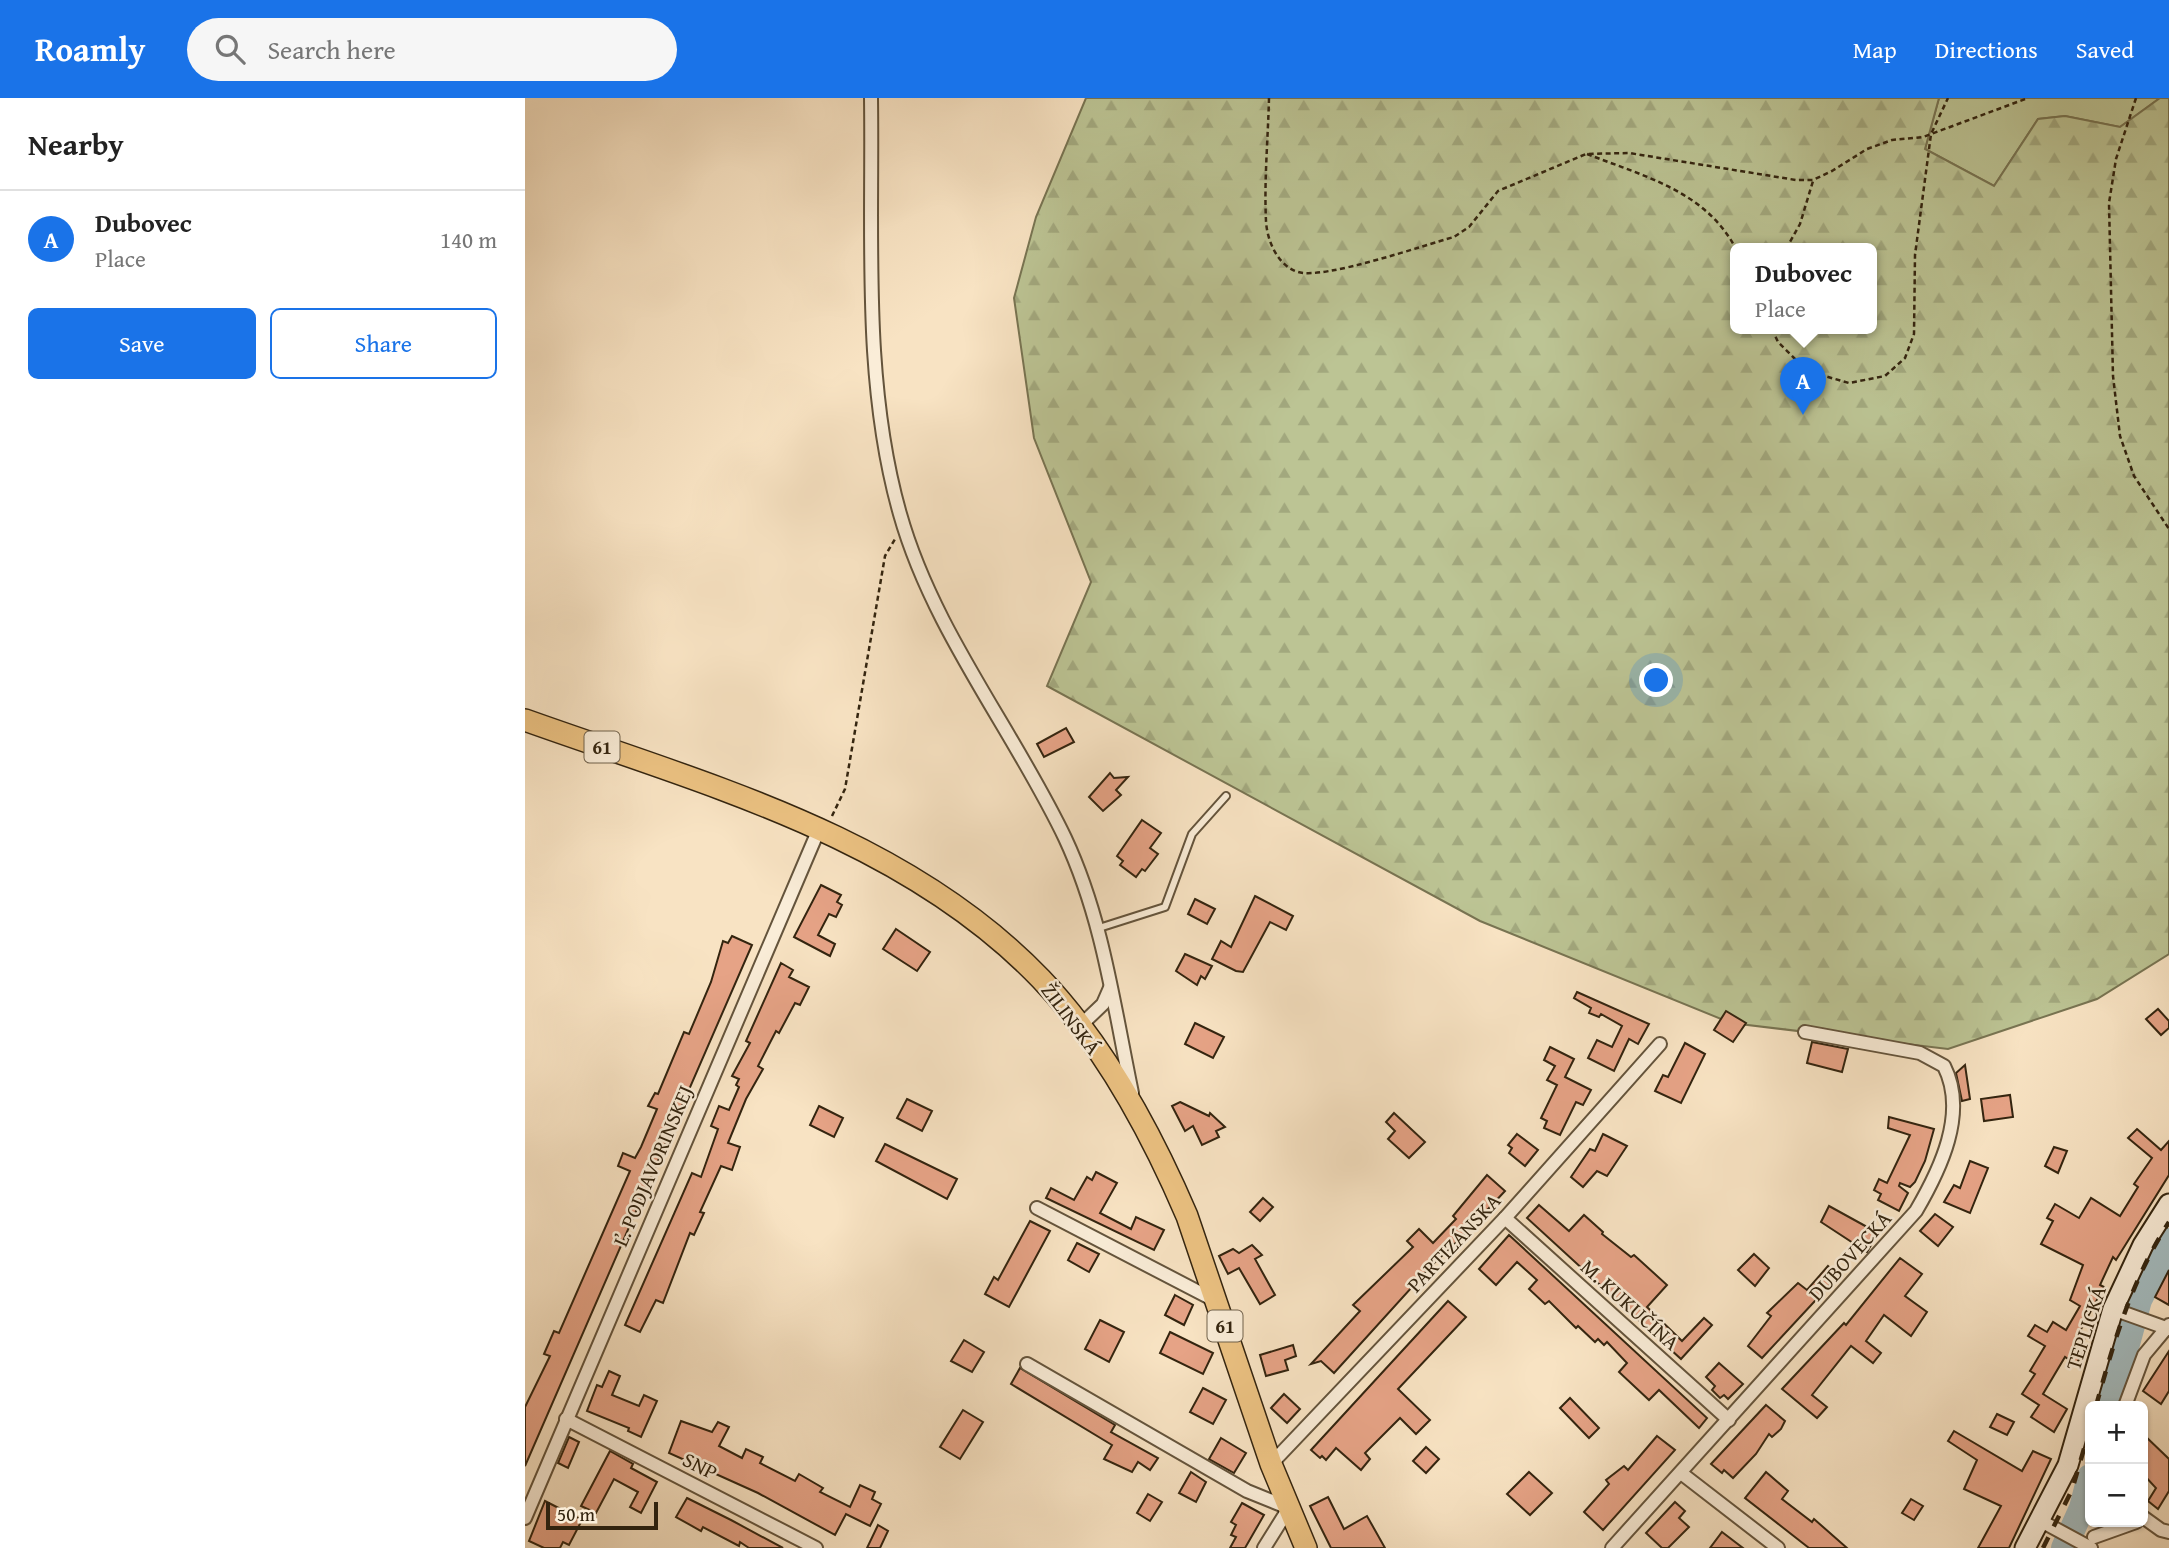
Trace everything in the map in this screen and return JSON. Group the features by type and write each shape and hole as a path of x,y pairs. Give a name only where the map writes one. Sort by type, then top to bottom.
{"main road":[{"name":"61","path":"525,720 825,822"},
{"name":"ŽILINSKÁ","path":"825,822 994,934 1042,979 1080,1026 1135,1107 1179,1197 1271,1464 1306,1548"},
{"name":"TEPLICKÁ","path":"2025,1548 2068,1465 2143,1245 2169,1204"}],"street":[{"path":"871,98 876,358 882,420 899,513 914,559 934,601 1067,842 1099,928 1135,1107"},
{"name":"Ľ. PODJAVORINSKEJ","path":"525,1518 825,822"},
{"path":"1080,1026 1103,1004 1110,988"},
{"name":"DUBOVECKÁ","path":"1612,1548 1916,1211 1941,1168 1947,1144 1952,1092 1944,1066 1920,1054 1805,1032"},
{"name":"PARTIZÁNSKA","path":"1271,1464 1505,1218 1660,1044"},
{"path":"1037,1208 1216,1301"},
{"name":"M. KUKUČÍNA","path":"1505,1218 1729,1420"},
{"path":"2121,1311 2168,1327 2144,1355 2127,1401"},
{"path":"1027,1364 1247,1491 1289,1508 1264,1548"},
{"name":"SNP","path":"566,1419 817,1548"},
{"path":"1681,1473 1778,1548"},
{"path":"2041,1521 2078,1540 2092,1544 2126,1527"},
{"path":"2148,1522 2169,1532"},
{"path":"2092,1544 2097,1527"}],"lane":[{"path":"1099,928 1165,907 1192,834 1226,796"}],"path":[{"path":"1269,98 1266,223 1270,243 1284,265 1300,273 1328,271 1454,237 1469,227 1498,191 1586,154 1629,153 1796,180 1813,180 1867,149 1892,140 1931,134 2028,98"},
{"path":"1775,334 1807,371 1849,383 1885,376 1905,358 1914,334 1915,255 1931,134 1948,98"},
{"path":"2136,98 2116,159 2109,203 2113,376 2120,436 2134,476 2169,529"},
{"path":"1586,154 1680,190 1724,226 1733,243"},
{"path":"1789,243 1800,224 1813,180"},
{"path":"825,822 845,789 885,556 897,536"}],"green space":[{"path":"1086,98 1939,98 1925,149 1994,186 2038,119 2065,116 2120,127 2160,98 2169,98 2169,954 2097,999 1948,1049 1731,1023 1480,921 1047,686 1091,582 1034,438 1014,298 1036,217"},
{"path":"1939,98 2160,98 2120,127 2065,116 2038,119 1994,186 1925,149"}],"building":[{"path":"1066,728 1074,742 1044,757 1037,744"},
{"path":"1110,773 1114,778 1128,777 1116,790 1121,795 1103,811 1089,797"},
{"path":"1142,820 1161,833 1150,848 1158,854 1145,871 1142,869 1136,877 1120,865 1123,861 1117,856"},
{"path":"821,885 841,895 837,902 842,905 836,917 829,914 818,935 835,944 830,956 794,937"},
{"path":"1255,896 1293,916 1286,930 1270,922 1243,972 1236,971 1212,959 1221,941 1231,947"},
{"path":"1195,899 1215,909 1207,924 1188,914"},
{"path":"896,929 930,952 917,971 883,949"},
{"path":"732,936 752,945 525,1466 525,1407 550,1356 544,1354 554,1331 559,1333 630,1171 618,1166 623,1153 635,1158 641,1147 657,1109 648,1106 655,1093 658,1094 684,1032 689,1034 711,982 723,941 728,943"},
{"path":"1185,954 1212,966 1205,979 1201,976 1197,985 1176,971"},
{"path":"781,963 793,970 789,977 809,987 800,1005 795,1003 779,1033 776,1031 758,1066 763,1069 746,1099 728,1143 740,1147 732,1170 721,1166 700,1212 704,1213 694,1235 690,1233 663,1303 656,1300 640,1332 625,1325 692,1173 701,1177 718,1129 711,1126 719,1106 729,1110 739,1087 736,1085 739,1079 732,1076 750,1043 746,1041"},
{"path":"1577,992 1649,1024 1638,1044 1629,1039 1614,1071 1588,1058 1597,1040 1612,1047 1622,1026 1601,1014 1599,1017 1589,1013 1591,1008 1574,998"},
{"path":"2158,1009 2169,1021 2169,1028 2161,1035 2146,1019"},
{"path":"1726,1011 1746,1023 1733,1042 1714,1030"},
{"path":"1195,1023 1224,1037 1213,1058 1185,1044"},
{"path":"1812,1042 1848,1049 1842,1072 1807,1063"},
{"path":"1685,1043 1705,1054 1681,1103 1655,1091 1663,1075 1668,1077"},
{"path":"1550,1047 1574,1059 1565,1077 1591,1090 1583,1105 1576,1102 1560,1135 1544,1128 1547,1121 1541,1118 1557,1085 1547,1080 1555,1066 1544,1060"},
{"path":"1965,1065 1970,1099 1962,1101 1956,1073"},
{"path":"2010,1095 2013,1117 1984,1121 1981,1099"},
{"path":"907,1099 932,1111 922,1131 897,1118"},
{"path":"1180,1102 1209,1116 1210,1113 1225,1127 1216,1131 1219,1137 1202,1145 1193,1126 1185,1131 1172,1106"},
{"path":"819,1106 843,1118 834,1137 810,1125"},
{"path":"1394,1113 1425,1142 1409,1158 1388,1139 1395,1131 1386,1122"},
{"path":"1889,1117 1934,1129 1925,1161 1915,1182 1910,1187 1900,1183 1899,1186 1908,1193 1899,1211 1878,1200 1881,1194 1874,1190 1879,1179 1887,1183 1910,1135 1888,1128"},
{"path":"2137,1129 2161,1150 2169,1141 2169,1175 2116,1260 2113,1257 2100,1285 2104,1287 2080,1331 2087,1334 2078,1351 2083,1353 2076,1364 2065,1357 2043,1394 2067,1409 2054,1432 2031,1417 2039,1405 2022,1394 2035,1374 2030,1371 2045,1346 2028,1336 2035,1325 2047,1332 2053,1322 2066,1330 2080,1306 2070,1300 2083,1265 2041,1244 2053,1221 2047,1218 2055,1204 2079,1218 2091,1198 2120,1216 2138,1187 2134,1184 2152,1158 2128,1138"},
{"path":"1517,1134 1538,1150 1525,1166 1509,1153 1512,1148 1508,1145"},
{"path":"1603,1134 1627,1146 1607,1176 1597,1171 1583,1187 1571,1177 1590,1149 1595,1151"},
{"path":"885,1144 957,1179 947,1199 876,1161"},
{"path":"2054,1147 2067,1151 2058,1173 2045,1166"},
{"path":"1970,1161 1988,1168 1970,1213 1944,1202 1954,1185 1960,1188"},
{"path":"1096,1172 1117,1183 1100,1213 1131,1229 1136,1217 1164,1230 1154,1250 1046,1198 1051,1188 1074,1200 1087,1177 1092,1180"},
{"path":"1487,1175 1505,1191 1432,1265 1334,1373 1321,1361 1311,1364 1360,1311 1353,1305 1413,1247 1407,1241 1419,1229 1433,1243 1456,1219 1453,1216"},
{"path":"1263,1198 1273,1207 1260,1221 1250,1212"},
{"path":"1539,1205 1569,1231 1584,1215 1603,1232 1602,1234 1631,1257 1634,1255 1667,1285 1647,1307 1682,1341 1704,1318 1712,1325 1681,1359 1527,1218"},
{"path":"1829,1206 1878,1233 1867,1252 1821,1222"},
{"path":"1935,1214 1953,1227 1938,1246 1920,1231"},
{"path":"1030,1221 1050,1231 1009,1307 985,1294 994,1277 998,1280"},
{"path":"1509,1235 1707,1418 1699,1428 1659,1390 1649,1400 1619,1372 1627,1363 1607,1342 1604,1345 1598,1339 1595,1342 1578,1326 1576,1328 1549,1301 1545,1304 1529,1289 1537,1280 1517,1262 1496,1285 1479,1269"},
{"path":"1077,1243 1099,1254 1089,1272 1068,1260"},
{"path":"1252,1245 1262,1255 1255,1259 1275,1295 1260,1304 1239,1268 1228,1274 1219,1256 1233,1249 1239,1253"},
{"path":"1754,1254 1769,1268 1755,1286 1738,1270"},
{"path":"1900,1258 1922,1274 1905,1296 1927,1312 1911,1336 1884,1315 1866,1341 1881,1353 1873,1363 1851,1346 1812,1395 1827,1407 1817,1418 1782,1389 1844,1323 1846,1325"},
{"path":"1828,1266 1839,1275 1762,1358 1748,1346 1771,1316 1767,1313 1798,1283 1807,1290"},
{"path":"2169,1270 2169,1305 2155,1297"},
{"path":"1175,1295 1193,1305 1184,1325 1165,1315"},
{"path":"1448,1301 1466,1317 1398,1389 1430,1420 1416,1434 1400,1418 1365,1453 1370,1459 1361,1470 1336,1448 1326,1460 1322,1456 1320,1458 1311,1450"},
{"path":"1100,1320 1124,1332 1109,1362 1085,1349"},
{"path":"1170,1332 1213,1353 1203,1374 1160,1353"},
{"path":"964,1340 984,1352 972,1372 951,1361"},
{"path":"1293,1345 1296,1356 1285,1360 1288,1370 1266,1376 1260,1355"},
{"path":"2169,1351 2169,1391 2161,1404 2143,1391"},
{"path":"1719,1363 1743,1384 1728,1399 1724,1395 1720,1398 1712,1390 1715,1386 1706,1377"},
{"path":"1020,1368 1115,1425 1111,1432 1158,1458 1150,1470 1138,1462 1132,1472 1104,1459 1112,1445 1011,1384"},
{"path":"609,1371 620,1376 612,1395 639,1406 644,1395 657,1401 641,1437 628,1431 629,1428 587,1411 597,1385 602,1387"},
{"path":"1203,1388 1226,1400 1213,1424 1190,1412"},
{"path":"1284,1394 1300,1409 1287,1423 1271,1408"},
{"path":"1570,1398 1599,1428 1589,1438 1560,1408"},
{"path":"1766,1405 1785,1421 1781,1429 1772,1437 1769,1434 1756,1454 1733,1478 1724,1470 1722,1473 1711,1464"},
{"path":"963,1410 983,1422 960,1459 940,1447"},
{"path":"1997,1414 2014,1422 2007,1435 1990,1427"},
{"path":"681,1421 712,1432 718,1422 729,1427 719,1446 742,1458 746,1449 763,1457 760,1463 795,1481 799,1474 823,1488 820,1492 850,1507 860,1485 875,1492 872,1499 881,1504 870,1526 846,1514 835,1535 758,1493 669,1453"},
{"path":"1954,1431 2022,1471 2033,1451 2051,1459 2009,1548 1978,1548 2001,1506 1964,1489 1977,1460 1948,1441"},
{"path":"1657,1436 1675,1450 1603,1530 1584,1512 1609,1484 1606,1480 1624,1466 1628,1470"},
{"path":"569,1437 579,1442 568,1468 558,1463"},
{"path":"1221,1438 1246,1453 1234,1473 1209,1459"},
{"path":"2148,1439 2169,1459 2169,1491 2158,1509 2148,1501 2156,1488 2148,1479"},
{"path":"1426,1447 1439,1459 1426,1473 1413,1461"},
{"path":"610,1451 633,1464 631,1468 657,1482 641,1513 630,1507 638,1492 614,1479 596,1513 581,1506"},
{"path":"1191,1472 1206,1482 1196,1502 1179,1493"},
{"path":"1529,1472 1552,1493 1530,1515 1507,1494"},
{"path":"1766,1472 1788,1491 1782,1499 1812,1522 1814,1519 1847,1548 1809,1548 1745,1498"},
{"path":"1148,1494 1162,1502 1150,1521 1137,1513"},
{"path":"1328,1497 1344,1529 1367,1516 1385,1548 1331,1548 1310,1506"},
{"path":"687,1498 783,1548 749,1548 740,1542 739,1546 703,1527 701,1531 676,1517"},
{"path":"1911,1499 1923,1506 1914,1520 1902,1513"},
{"path":"545,1501 582,1520 569,1545 563,1542 560,1548 544,1548 529,1541"},
{"path":"1675,1502 1685,1511 1679,1518 1689,1527 1668,1548 1662,1548 1646,1533"},
{"path":"1242,1503 1264,1515 1245,1548 1230,1548 1236,1537 1231,1535 1236,1525 1231,1522"},
{"path":"878,1525 888,1531 880,1548 867,1548"},
{"path":"1722,1532 1743,1548 1710,1548"}],"waterway":[{"path":"2111,1401 2139,1300 2169,1241"},
{"path":"2064,1548 2085,1496"}],"railway":[{"path":"2097,1401 2134,1288 2169,1222"},
{"path":"2043,1548 2072,1490 2085,1445"}],"place":[{"name":"Dubovec","path":"1803,415"}]}
